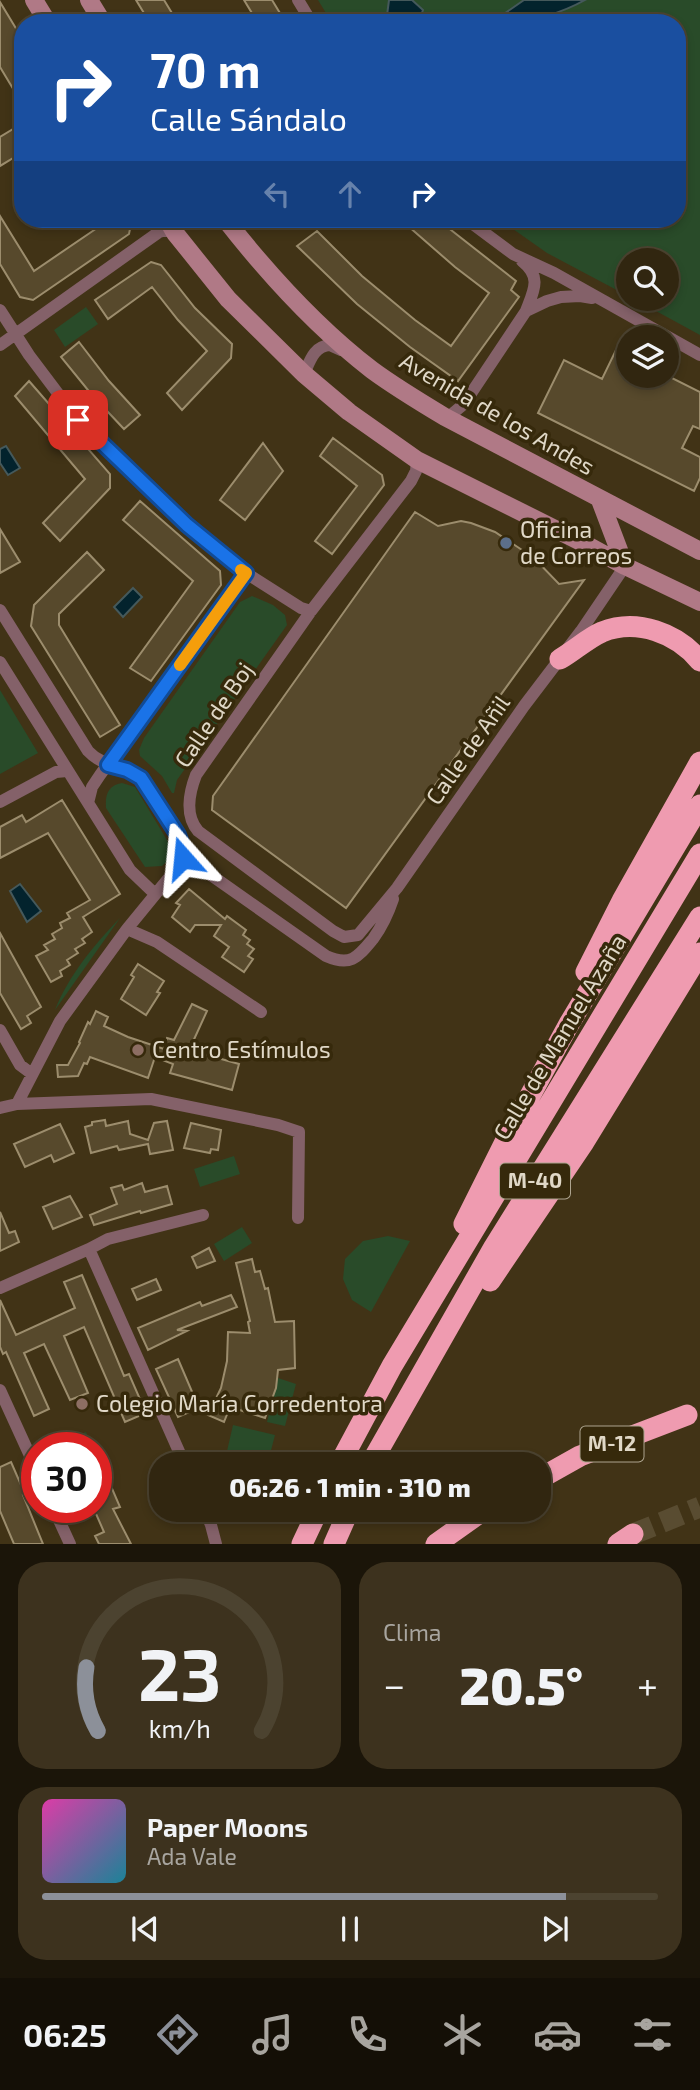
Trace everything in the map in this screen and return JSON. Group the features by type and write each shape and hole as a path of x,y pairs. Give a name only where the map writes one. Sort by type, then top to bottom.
{"highway":[{"path":"560,659 602,632 638,628 664,633 681,642 700,661"},
{"path":"506,1140 568,1006 700,762"},
{"path":"392,1366 506,1140 569,1024 700,805"},
{"name":"Calle de Manuel Azaña","path":"347,1452 392,1366 700,853"},
{"name":"M-40","path":"377,1452 494,1247 700,917"},
{"path":"377,1452 584,1142 700,953"},
{"name":"M-12","path":"551,1472 580,1456 687,1415"},
{"path":"302,1544 312,1522"},
{"path":"334,1544 344,1522"},
{"path":"436,1544 467,1522"}],"main road":[{"path":"173,228 228,299 304,374 349,412 417,460 700,602"},
{"name":"Avenida de los Andes","path":"232,228 315,320 371,369 406,394 444,417 700,551"},
{"name":"Avenida de los Andes","path":"600,500 625,566"}],"street":[{"path":"0,345 168,228"},
{"path":"444,417 464,404 526,311 536,287 530,267 478,228"},
{"path":"513,254 554,273 700,355"},
{"path":"526,311 547,300 580,296 599,299"},
{"path":"0,310 15,335 78,420 187,525 246,573 301,608 311,611"},
{"name":"Avenida de los Andes","path":"304,374 315,351 325,345 335,346 362,366 371,369"},
{"name":"Calle de Boj","path":"333,931 198,831 190,816 191,786 311,611 411,481 417,460"},
{"name":"Calle de Añil","path":"333,931 344,937 358,935 397,888 625,566"},
{"path":"88,803 92,787 246,573"},
{"path":"0,610 88,751 108,765 127,770 141,778 178,835 183,848 181,863 127,929 60,1021 18,1104"},
{"path":"0,662 130,870 155,894"},
{"path":"0,802 56,772 67,771"},
{"path":"183,858 191,860 334,960 357,957 386,922 397,888"},
{"path":"127,929 157,942 261,1012"},
{"path":"314,947 333,949 337,942 333,931"},
{"path":"0,1030 20,1065 32,1074"},
{"path":"0,1108 18,1104 151,1099 278,1125 299,1132 298,1218"},
{"path":"0,1288 108,1239 203,1215"},
{"path":"89,1249 178,1452"},
{"path":"0,1391 21,1436"},
{"path":"210,1522 216,1544"},
{"path":"60,1523 70,1544"}],"green space":[{"path":"318,0 700,0 700,335 656,311 679,311 679,248 616,248 616,290 547,253 512,228 686,228 686,14 327,14"},
{"path":"86,307 98,324 65,347 54,330"},
{"path":"252,596 273,605 285,615 287,625 177,780 172,793 162,776 140,756 139,750 144,738 240,602"},
{"path":"0,690 38,753 0,774"},
{"path":"122,783 135,787 167,840 170,854 162,866 145,867 106,808 108,791"},
{"path":"120,918 55,1010 83,961"},
{"path":"234,1156 240,1174 200,1187 194,1169"},
{"path":"242,1227 252,1243 224,1261 214,1244"},
{"path":"388,1236 410,1241 371,1312 352,1300 343,1279 345,1259 363,1241"},
{"path":"278,1378 296,1384 285,1426 267,1422"},
{"path":"233,1425 275,1435 271,1452 227,1451"}],"water":[{"path":"389,0 412,0 423,10 421,14 387,14"},
{"path":"524,0 585,0 552,14 504,14"},
{"path":"6,446 20,468 8,475 0,463 0,449"},
{"path":"133,588 142,597 123,617 114,607"},
{"path":"20,884 41,911 27,922 10,891"}],"building":[{"path":"136,0 164,0 173,14 145,14"},
{"path":"244,0 272,0 281,14 253,14"},
{"path":"0,2 14,25 14,90 0,67"},
{"path":"14,128 14,157 0,166 0,137"},
{"path":"0,216 34,271 97,228 130,228 129,234 33,300 20,297 0,264"},
{"path":"410,228 448,228 516,281 511,290 519,297 458,381 357,304 297,246 317,231 362,276 451,346 489,293"},
{"path":"151,262 161,265 195,308 232,344 231,358 182,410 167,393 207,351 152,287 108,319 95,300"},
{"path":"79,342 140,415 124,429 61,357"},
{"path":"616,350 616,388 679,388 679,382 700,392 700,429 693,426 682,448 700,457 700,478 694,491 538,413 564,360 602,379"},
{"path":"29,381 110,474 110,488 60,541 43,523 85,479 15,396"},
{"path":"333,438 382,475 384,485 332,554 315,541 357,486 320,456"},
{"path":"263,443 283,471 245,520 220,500"},
{"path":"140,501 220,571 221,585 151,681 130,668 193,581 123,520"},
{"path":"415,512 438,526 461,521 495,532 534,558 559,584 584,580 346,908 212,810 213,796"},
{"path":"0,529 20,562 0,573"},
{"path":"87,552 104,570 59,614 59,625 120,725 100,737 31,626 34,605"},
{"path":"62,800 120,894 83,917 92,932 82,939 85,943 75,949 78,953 67,960 70,965 60,971 62,976 51,982 36,956 48,950 44,945 55,939 52,934 62,928 60,923 70,918 67,913 90,900 48,833 0,858 0,827 22,815 26,822"},
{"path":"189,889 225,919 227,916 246,930 243,935 250,940 247,944 254,949 248,956 253,959 244,972 222,957 229,947 214,936 221,925 195,925 190,932 172,917 180,905 176,903"},
{"path":"0,933 41,1007 27,1016 31,1023 21,1029 0,993"},
{"path":"138,964 164,981 146,1015 121,999"},
{"path":"192,1004 207,1011 191,1046 194,1047 193,1051 239,1064 232,1090 170,1073 173,1064 155,1057 148,1078 90,1057 78,1076 58,1077 57,1065 68,1065 96,1011 108,1017 104,1026 164,1049 167,1038 174,1040"},
{"path":"105,1120 106,1126 128,1121 130,1134 148,1140 154,1123 167,1121 173,1150 150,1154 148,1144 119,1150 117,1146 91,1153 85,1127 92,1125 92,1122"},
{"path":"191,1123 221,1130 218,1150 211,1149 210,1153 184,1148"},
{"path":"60,1124 74,1153 54,1162 51,1155 25,1167 14,1144"},
{"path":"142,1183 145,1192 167,1186 172,1204 94,1225 90,1215 117,1204 111,1188 122,1185 124,1190"},
{"path":"70,1196 82,1217 53,1229 43,1207"},
{"path":"0,1212 9,1233 15,1231 19,1242 0,1251"},
{"path":"209,1248 215,1261 197,1268 192,1257"},
{"path":"252,1259 255,1272 260,1271 265,1289 268,1288 275,1322 294,1321 295,1368 278,1370 276,1388 265,1418 230,1407 224,1422 208,1415 221,1388 227,1361 228,1332 250,1333 250,1321 236,1263"},
{"path":"82,1275 124,1376 129,1374 146,1413 125,1422 84,1327 64,1336 88,1393 70,1400 44,1344 24,1353 49,1409 34,1416 6,1352 3,1354 0,1347 0,1300 16,1335 75,1308 64,1282"},
{"path":"156,1279 161,1290 137,1300 132,1289"},
{"path":"231,1295 237,1307 177,1330 187,1331 148,1350 138,1328 200,1302 202,1306"},
{"path":"178,1359 199,1408 178,1417 156,1369"},
{"path":"11,1462 21,1485 21,1523 34,1523 43,1544 14,1544 0,1511 0,1467"},
{"path":"112,1488 120,1507 113,1509 131,1544 99,1544 95,1536 104,1532 100,1523 112,1523"}],"tunnel":[{"path":"633,1534 700,1507"}],"slow traffic":[{"path":"180,665 246,573 241,570"}],"place":[{"name":"Oficina de Correos","path":"506,543"},
{"name":"Centro Estímulos","path":"138,1050"},
{"name":"Colegio María Corredentora","path":"82,1404"}],"route":[{"path":"78,420 187,525 246,573 108,765 135,774 151,790 181,841 183,858"}]}
